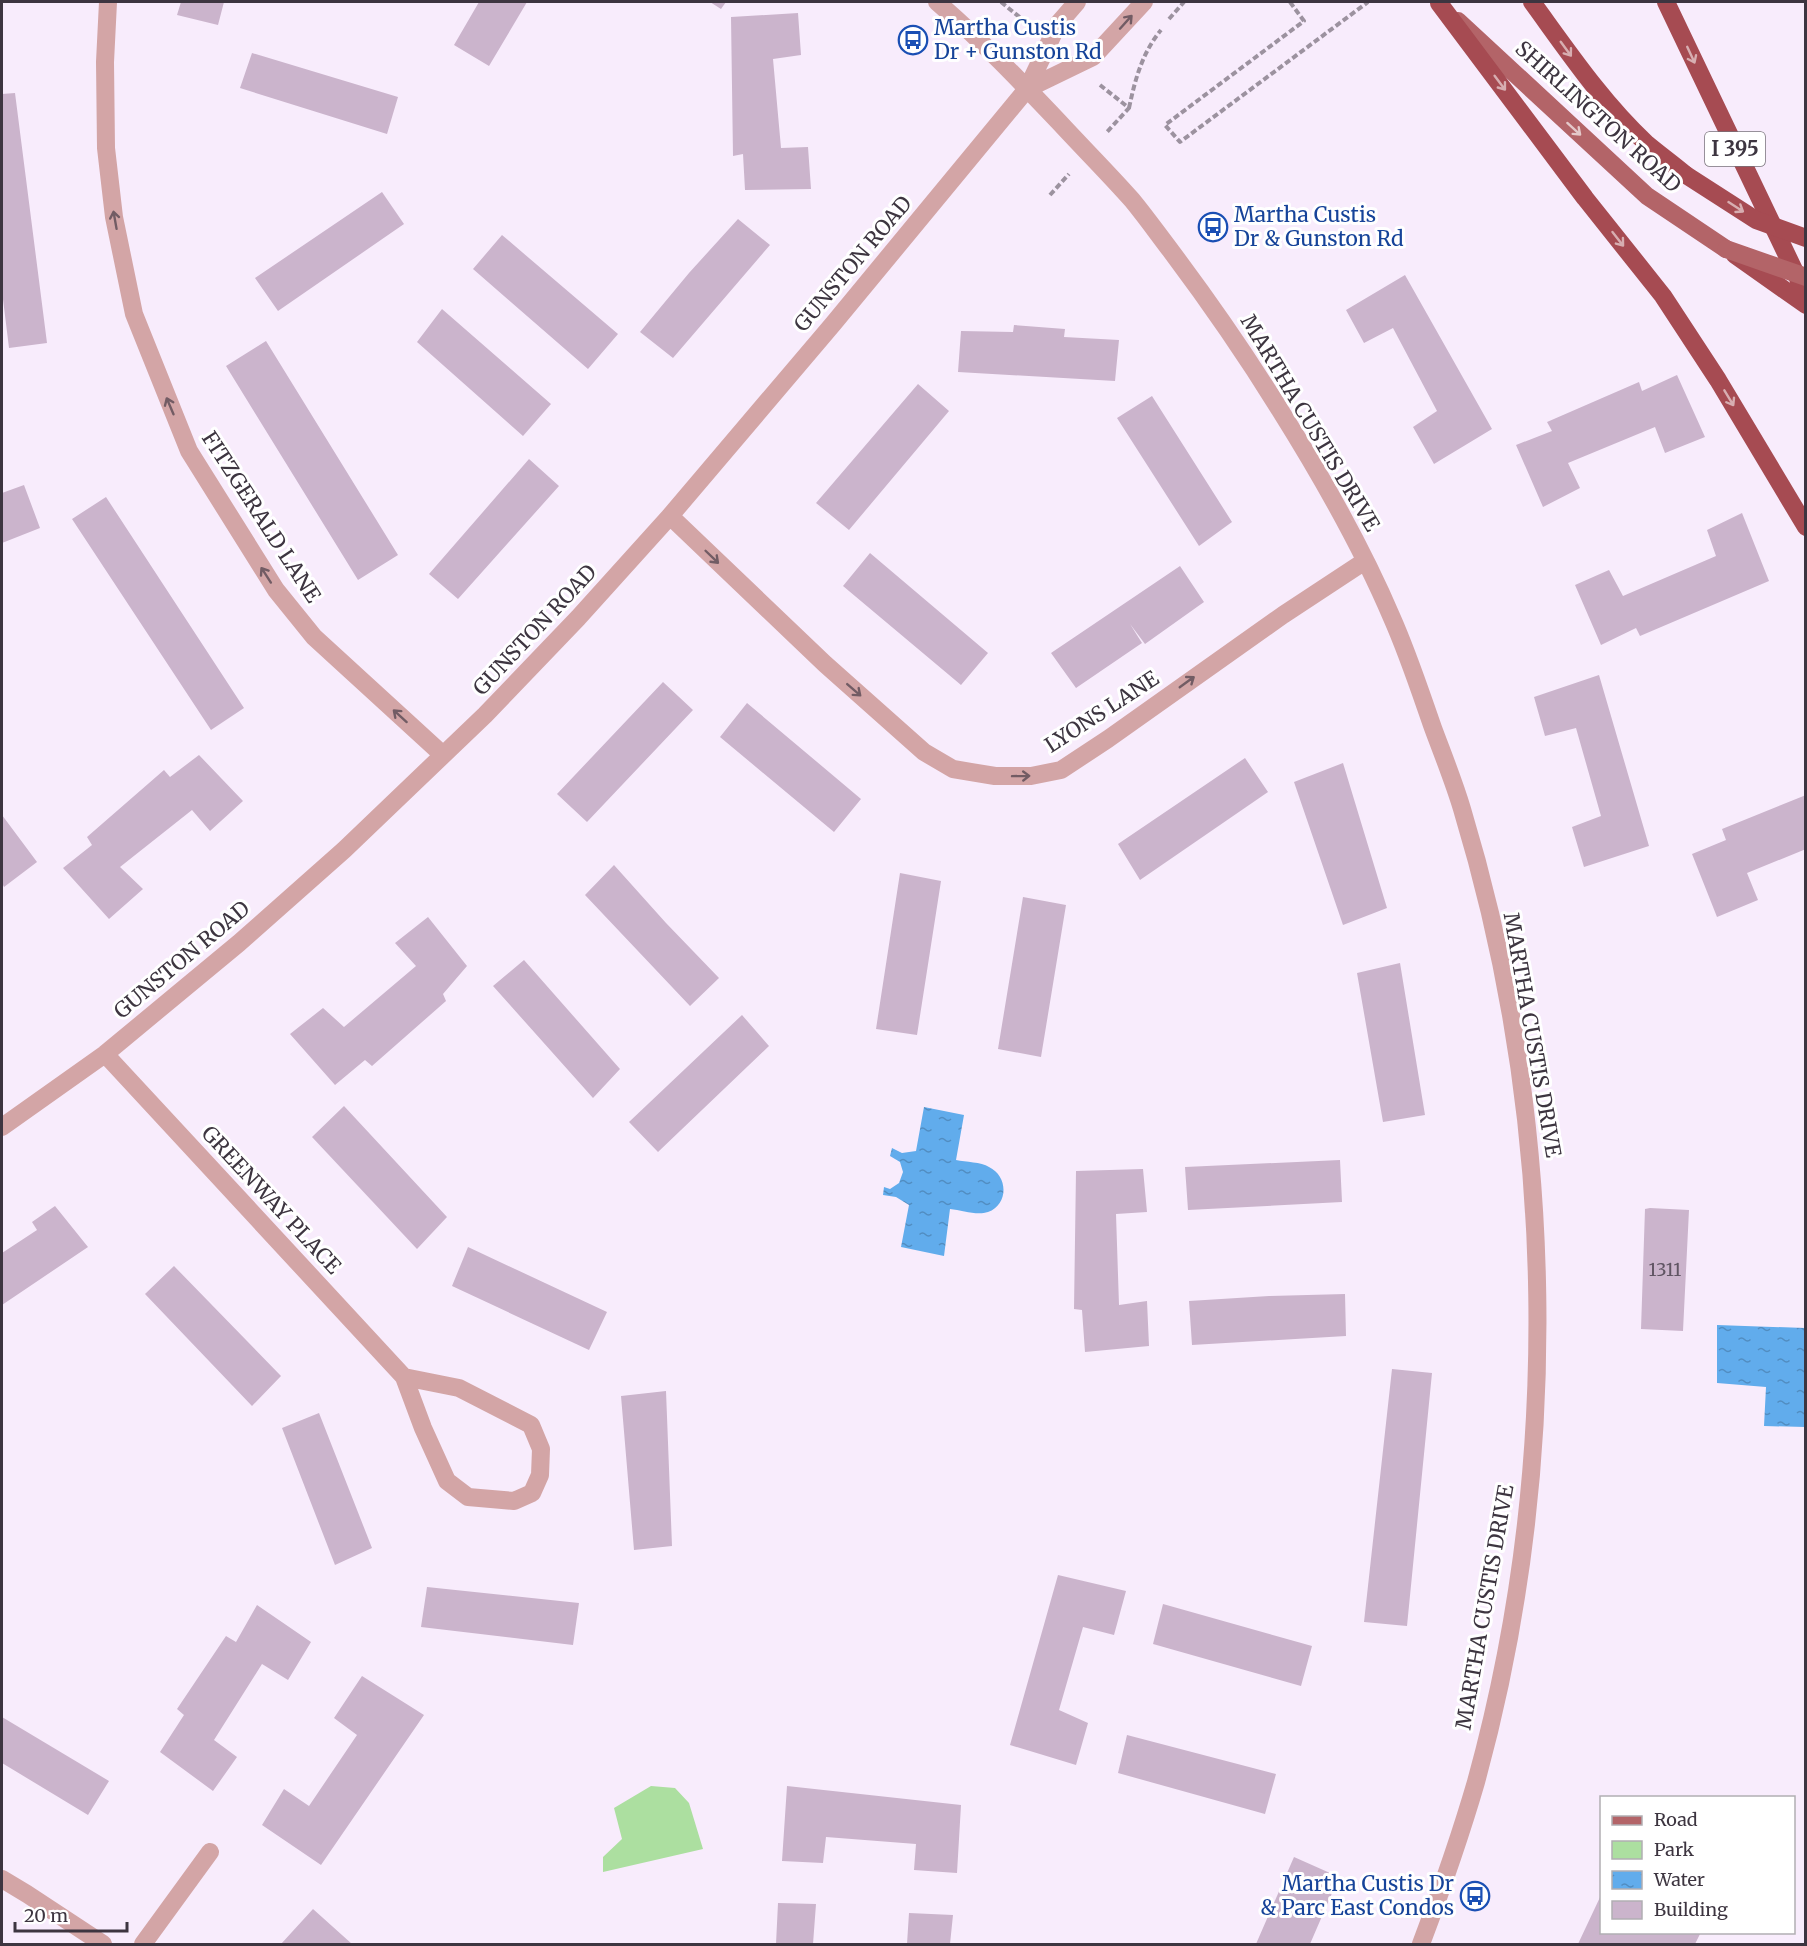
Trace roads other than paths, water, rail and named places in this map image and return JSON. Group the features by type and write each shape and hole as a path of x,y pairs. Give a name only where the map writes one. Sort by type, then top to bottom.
{"highway":[{"path":"1439,2 1585,198 1663,296 1718,380 1806,527"},
{"path":"1532,2 1579,67 1646,143 1686,175 1756,220 1806,238"},
{"name":"I 395","path":"1666,2 1806,295"},
{"path":"1726,249 1806,305"}],"main road":[{"name":"SHIRLINGTON ROAD","path":"1439,2 1647,196 1726,249 1806,277"}],"street":[{"name":"FITZGERALD LANE","path":"108,2 105,62 106,148 114,217 134,314 189,451 276,590 314,637 443,755"},
{"name":"MARTHA CUSTIS DRIVE","path":"937,2 956,17 1027,89 1134,202 1213,306 1331,493 1393,619 1461,807 1481,882 1502,969 1528,1124 1536,1239 1536,1365 1532,1450 1525,1533 1491,1722 1462,1830 1421,1944"},
{"name":"GUNSTON ROAD","path":"2,1127 105,1054 239,943 335,858 485,715 670,516 825,333 1027,89 1058,24 1077,2"},
{"name":"GUNSTON ROAD","path":"1027,89 1093,57 1144,2"},
{"name":"LYONS LANE","path":"670,516 825,664 924,752 953,769 995,776 1031,776 1060,770 1108,739 1283,615 1365,561"},
{"name":"GREENWAY PLACE","path":"105,1054 404,1377 423,1428 447,1481 468,1497 514,1501 532,1493 540,1475 541,1449 531,1425 459,1388 404,1377"},
{"path":"143,1944 210,1852"},
{"path":"2,1879 103,1944"}],"water":[{"path":"924,1107 964,1115 956,1160 986,1165 1000,1177 1004,1190 1000,1203 988,1212 974,1213 950,1209 944,1256 901,1247 909,1205 896,1197 883,1195 884,1187 890,1189 899,1183 903,1172 900,1162 890,1156 892,1148 902,1153 916,1151"},
{"path":"1717,1325 1805,1328 1805,1427 1764,1426 1766,1387 1717,1383"}],"place":[{"name":"Martha Custis Dr + Gunston Rd","path":"913,40"},
{"name":"Martha Custis Dr & Gunston Rd","path":"1213,227"},
{"name":"Martha Custis Dr & Parc East Condos","path":"1475,1896"}]}
